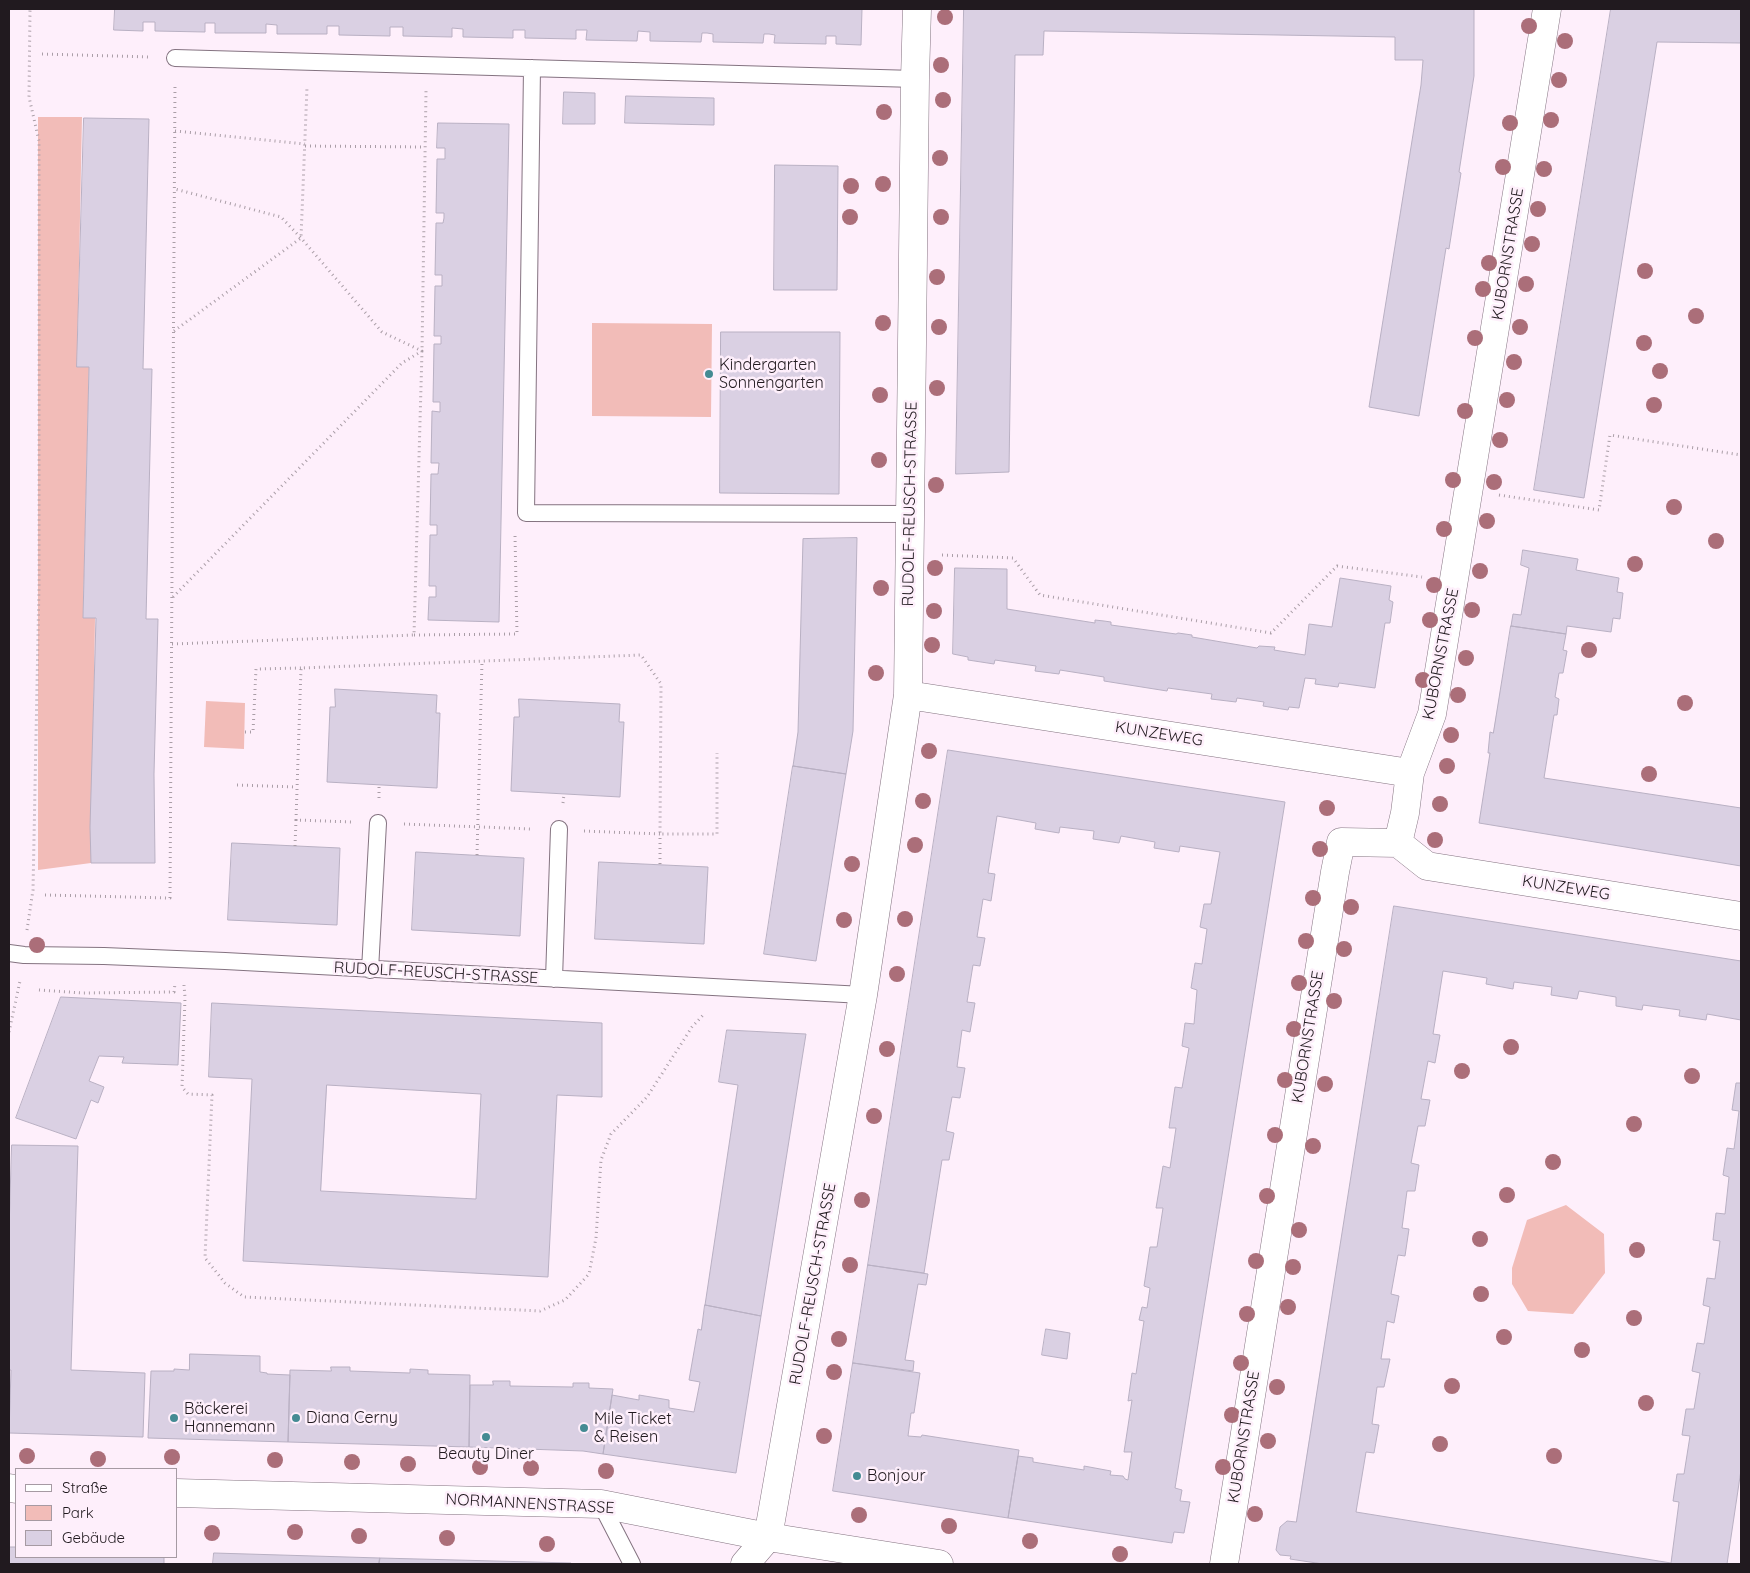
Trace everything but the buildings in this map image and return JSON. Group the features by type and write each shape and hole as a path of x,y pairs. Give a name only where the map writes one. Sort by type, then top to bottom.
{"street":[{"name":"RUDOLF-REUSCH-STRASSE","path":"768,1537 863,995 908,695 917,9"},
{"name":"KUBORNSTRASSE","path":"1224,1564 1341,842 1398,843 1405,813 1410,773 1432,714 1470,491 1547,9"},
{"name":"KUNZEWEG","path":"908,695 1410,773"},
{"name":"KUNZEWEG","path":"1398,843 1428,866 1741,916"},
{"name":"NORMANNENSTRASSE","path":"178,1492 601,1504 768,1537 939,1564"},
{"path":"745,1564 768,1537"}],"lane":[{"path":"176,58 915,78"},
{"path":"532,68 526,513 910,514"},
{"path":"370,970 378,823"},
{"path":"554,979 559,830"},
{"name":"RUDOLF-REUSCH-STRASSE","path":"16,954 104,956 863,995"},
{"path":"601,1504 632,1564"}],"path":[{"path":"9,1032 18,988 16,954 33,890 38,585 39,140 29,97 30,9"},
{"path":"42,54 176,58 170,898 45,896"},
{"path":"301,238 308,61"},
{"path":"414,635 422,351 426,65"},
{"path":"175,131 305,145 425,148"},
{"path":"175,189 281,218 301,238 382,332 422,351"},
{"path":"174,331 301,238"},
{"path":"172,598 402,363 422,351"},
{"path":"1470,491 1599,510 1610,435 1741,455"},
{"path":"172,644 414,635 517,634 515,528 526,513"},
{"path":"910,553 1013,558 1040,595 1270,633 1337,566 1455,582"},
{"path":"245,732 253,732 256,669 641,655 661,684 660,864"},
{"path":"477,855 482,661"},
{"path":"295,846 301,668"},
{"path":"296,820 660,834 716,834 717,752"},
{"path":"237,785 296,787"},
{"path":"39,990 83,993 174,992 183,960"},
{"path":"178,976 184,984 185,997 182,1087 188,1094 212,1095 205,1258 225,1283 244,1297 540,1310 564,1300 589,1274 596,1238 601,1160 611,1134 647,1097 692,1027 727,988"}],"green space":[{"path":"38,117 82,117 77,366 89,367 83,618 95,618 91,863 38,870"},
{"path":"592,323 712,324 711,417 592,416"},
{"path":"206,701 245,703 244,749 204,747"},
{"path":"1566,1205 1604,1234 1605,1273 1573,1314 1528,1311 1512,1284 1512,1268 1527,1220"}],"place":[{"name":"Kindergarten Sonnengarten","path":"709,374"},
{"name":"Bäckerei Hannemann","path":"174,1418"},
{"name":"Diana Cerny","path":"296,1418"},
{"name":"Mile Ticket & Reisen","path":"584,1428"},
{"name":"Beauty Diner","path":"486,1437"},
{"name":"Bonjour","path":"857,1476"}]}
